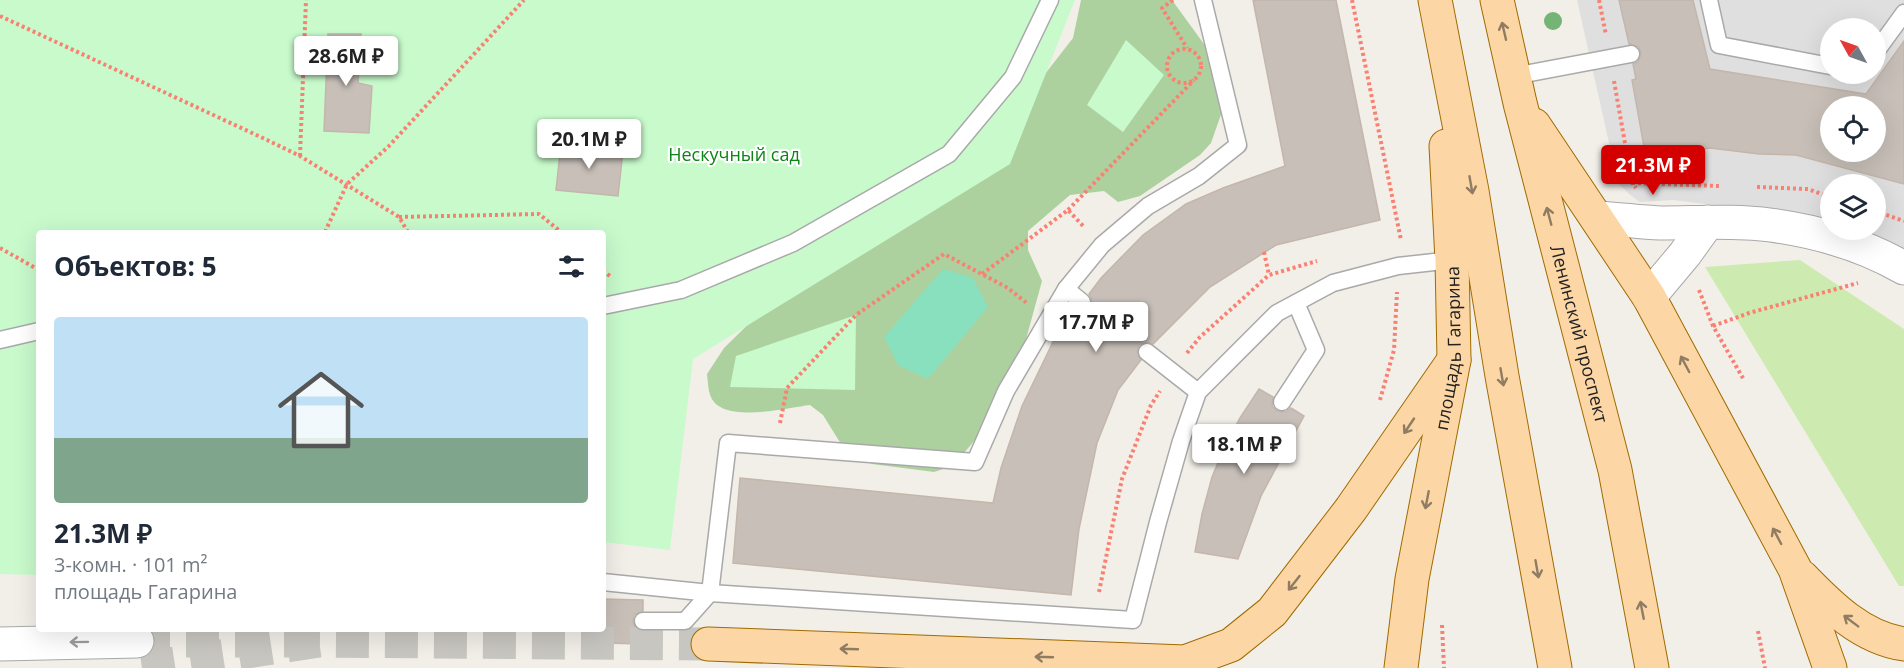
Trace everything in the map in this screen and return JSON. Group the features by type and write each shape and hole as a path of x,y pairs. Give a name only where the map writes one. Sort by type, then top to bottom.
{"main road":[{"name":"Ленинский проспект","path":"1497,0 1517,90 1615,470 1652,668"},
{"path":"1438,12 1472,191 1502,376 1555,668"},
{"name":"площадь Гагарина","path":"1401,668 1412,579 1454,360 1452,260 1438,12"},
{"path":"1517,90 1596,218 1649,297 1795,569 1830,668"},
{"path":"708,644 1185,662 1231,645 1272,612 1351,509 1454,360"},
{"path":"1795,569 1828,603 1862,629 1904,644"}],"street":[{"path":"1596,218 1660,223 1708,222 1769,225 1830,238 1898,262"},
{"path":"1649,297 1708,222"},
{"path":"0,644 137,641"}],"lane":[{"path":"606,305 681,290 793,243 949,154 1013,76 1050,0"},
{"path":"643,621 685,621 710,593 728,443 975,462 1006,391 1066,289 1102,245 1148,206 1199,176 1238,145 1203,0"},
{"path":"1709,0 1711,44 1820,64"},
{"path":"1886,38 1904,13"},
{"path":"1517,90 1610,58 1631,54"},
{"path":"606,582 710,593 1133,620 1158,522 1198,392 1277,313 1333,283 1398,266 1452,260"},
{"path":"1066,289 1082,302"},
{"path":"1282,402 1316,350 1296,303"},
{"path":"0,340 36,332"},
{"path":"1147,352 1198,392"}],"path":[{"path":"300,156 306,0"},
{"path":"326,230 347,184 388,147 524,0"},
{"path":"982,274 1068,210 1200,72 1200,62 1196,53 1187,49 1162,8 1173,0"},
{"path":"1352,0 1401,237 1394,350 1380,400"},
{"path":"1599,0 1632,183 1660,223"},
{"path":"0,16 300,156 399,217 407,230"},
{"path":"1187,49 1172,52 1166,65 1168,75 1175,82 1185,84 1194,80"},
{"path":"1068,210 1102,245"},
{"path":"399,217 539,214 559,230"},
{"path":"1886,215 1904,221"},
{"path":"1390,240 1401,237"},
{"path":"0,248 36,268"},
{"path":"1264,252 1269,275"},
{"path":"778,447 787,388 856,315 944,254 1008,288"},
{"path":"1685,254 1713,326 1744,380"},
{"path":"1099,594 1122,479 1151,405 1173,372 1200,337 1269,275 1324,259"},
{"path":"1713,326 1749,313 1871,279 1898,262"},
{"path":"606,273 616,281"},
{"path":"1442,622 1444,668"},
{"path":"1758,632 1766,668"}],"shaded area":[{"path":"1577,0 1904,0 1904,254 1871,240 1886,240 1886,174 1820,174 1820,223 1736,208 1673,200 1640,202 1618,183"}],"green space":[{"name":"Нескучный сад","path":"0,0 1075,0 1010,164 693,359 670,550 606,542 606,230 36,230 36,575 0,574"},
{"path":"1081,0 1172,0 1209,51 1224,106 1211,143 1200,155 1140,196 1118,202 1104,191 1070,195 1028,231 1028,250 1042,281 1017,372 990,422 953,466 934,472 872,464 841,444 823,415 810,405 771,411 741,412 717,405 710,395 707,374 724,348 780,293 978,160 1073,38"},
{"path":"1126,40 1164,75 1123,132 1087,105"},
{"path":"1800,260 1904,329 1904,586 1899,586 1705,267"},
{"path":"943,269 973,278 988,307 928,379 898,365 884,337"},
{"path":"856,315 855,390 730,387 736,356"}],"building":[{"path":"1253,0 1336,0 1380,220 1276,245 1210,287 1153,344 1148,342 1139,345 1137,351 1141,360 1118,390 1097,443 1079,529 1071,595 733,563 740,478 993,503 1001,468 1022,406 1054,340 1076,310 1085,312 1090,308 1092,299 1089,294 1101,278 1143,235 1186,204 1285,166"},
{"path":"1619,0 1693,0 1710,69 1866,94 1873,84 1886,84 1886,66 1904,41 1904,184 1886,179 1886,174 1867,174 1822,162 1886,162 1886,96 1820,96 1820,161 1796,155 1759,154 1710,148 1646,158 1632,80 1636,79 1633,64 1638,62 1641,53 1639,47 1629,44"},
{"path":"328,34 361,34 358,83 372,86 369,133 324,131"},
{"path":"561,144 623,151 618,196 556,190"},
{"path":"1259,389 1273,397 1272,406 1277,411 1286,412 1291,408 1304,416 1261,496 1238,559 1195,552 1212,477 1225,446"},
{"path":"606,599 643,600 643,611 634,615 633,622 637,630 643,631 643,644 603,643 603,632 606,632"}],"tunnel":[{"path":"137,641 319,641"},
{"path":"142,668 319,641 708,644"}]}
